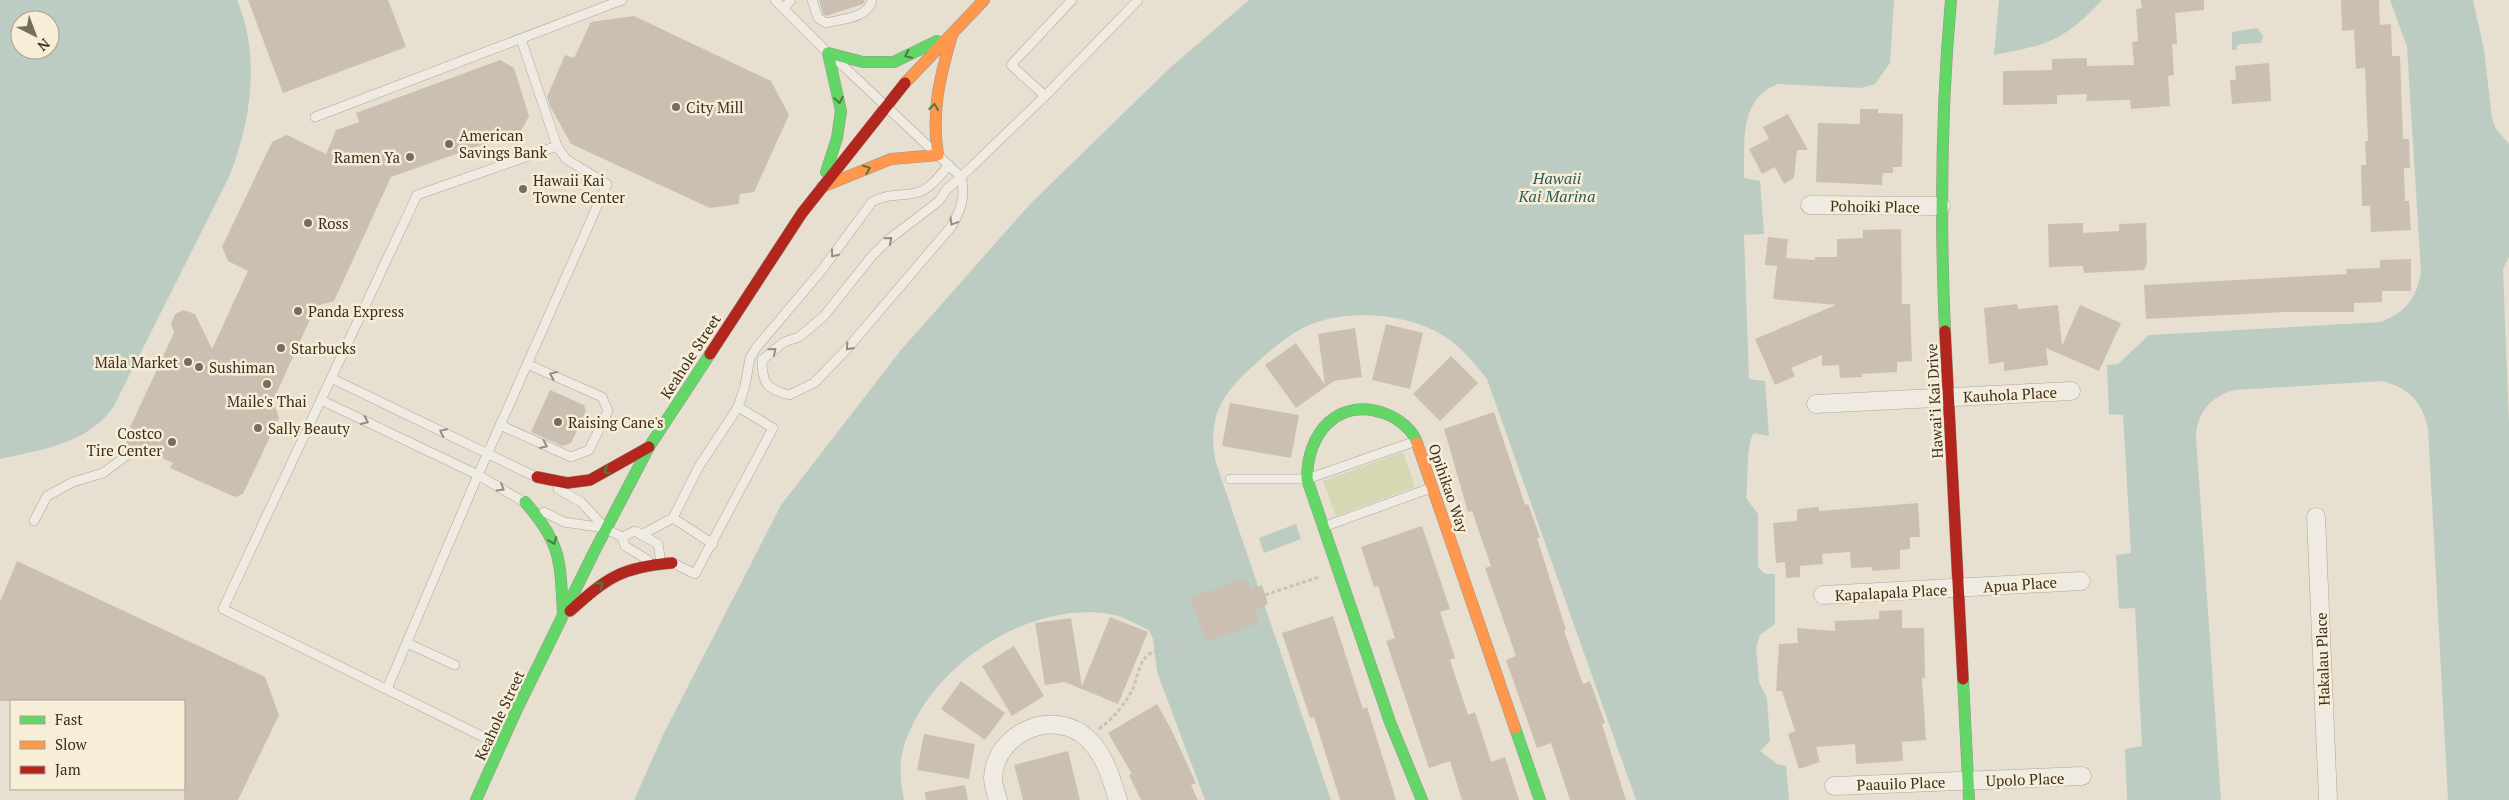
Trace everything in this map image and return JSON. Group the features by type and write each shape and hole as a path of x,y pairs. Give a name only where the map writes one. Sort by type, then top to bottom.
{"main road":[{"name":"Keahole Street","path":"476,800 606,528 650,447 802,213 821,187 910,76 984,0"},
{"name":"Hawai’i Kai Drive","path":"1951,0 1943,93 1941,206 1969,800"},
{"path":"821,187 837,138 841,111 828,53 863,62 894,62 952,34"},
{"path":"821,187 891,159 938,155 933,111 937,86 952,34"},
{"name":"Opihikao Way","path":"1422,800 1390,722 1307,479 1305,465 1310,443 1317,432 1340,414 1365,409 1378,411 1404,424 1417,441 1540,800"},
{"path":"537,477 567,484 590,480 650,447"},
{"path":"525,502 546,526 559,558 563,617"},
{"path":"563,617 618,571 638,565 672,563"}],"street":[{"name":"Pohoiki Place","path":"1810,206 1941,206"},
{"name":"Kauhola Place","path":"1816,404 2071,391"},
{"name":"Hakalau Place","path":"2316,517 2328,800"},
{"name":"Apua Place","path":"1959,588 2081,580"},
{"name":"Kapalapala Place","path":"1823,595 1959,588"},
{"path":"998,800 993,778 995,766 1007,744 1026,728 1051,724 1068,727 1086,738 1102,757 1118,800"},
{"name":"Upolo Place","path":"1968,781 2082,776"},
{"name":"Paauilo Place","path":"1834,786 1968,781"}],"lane":[{"path":"315,117 622,0"},
{"path":"775,0 828,53 961,176 964,188 962,208 951,227 846,350 814,383 789,395 772,391 762,376 762,360 784,342 799,337 824,316 872,256 888,240 939,200 947,189 961,176 1045,96 1138,0"},
{"path":"784,8 791,0"},
{"path":"812,0 818,18 826,23 863,13 871,8 872,0"},
{"path":"1045,96 1011,65 1072,0"},
{"path":"387,689 487,453 607,184 566,159 557,146 521,40"},
{"path":"501,746 222,609 417,195 557,146"},
{"path":"641,535 673,518 698,468 738,408 745,386 750,358 756,348 821,271 872,202 882,196 919,192 930,185 949,165"},
{"path":"500,425 571,457 589,450 594,443 608,411 602,397 527,364"},
{"path":"331,378 537,477 581,502 606,528 622,537 625,546 648,560 660,556 695,574 713,544 772,428 738,408"},
{"path":"321,400 478,474 525,502 564,522 606,528"},
{"path":"1230,479 1307,479 1417,441"},
{"path":"34,522 48,496 72,482 103,473 126,456"},
{"path":"1323,527 1433,488"},
{"path":"673,518 713,544"},
{"path":"622,537 635,531 658,544 660,556"},
{"path":"407,643 456,665"}],"path":[{"path":"1265,595 1337,570"},
{"path":"1086,738 1102,727 1124,704 1134,686 1145,657 1151,652 1203,634"}],"green space":[{"path":"1403,452 1415,487 1336,516 1323,481"}],"water":[{"path":"0,0 237,0 249,44 251,67 248,112 237,156 229,177 113,408 102,420 76,438 47,448 0,459"},
{"name":"Hawaii Kai Marina","path":"1249,0 1894,0 1890,63 1875,84 1861,88 1778,84 1765,91 1756,100 1746,124 1744,178 1760,181 1764,234 1744,235 1749,379 1765,381 1769,436 1754,433 1751,439 1748,454 1746,498 1758,514 1758,567 1765,574 1775,574 1775,624 1760,635 1756,647 1759,682 1767,698 1770,741 1760,751 1777,764 1786,766 1789,800 1636,800 1487,379 1462,350 1444,336 1429,328 1392,318 1353,316 1317,322 1301,329 1269,351 1241,378 1224,399 1215,421 1213,434 1216,463 1331,800 1205,800 1157,672 1153,639 1149,630 1115,615 1077,613 1044,618 1012,630 982,648 954,670 931,695 913,724 901,759 904,800 634,800 664,733 781,505 901,350 1031,203 1172,66"},
{"path":"1999,0 2102,0 2077,24 2054,39 2028,48 1994,55"},
{"path":"2390,0 2473,0 2484,50 2492,118 2496,129 2509,144 2509,257 2503,269 2509,424 2509,800 2448,800 2428,428 2418,403 2399,387 2382,381 2235,390 2219,396 2202,413 2196,437 2221,800 2127,800 2125,749 2142,746 2135,608 2119,609 2116,555 2131,553 2123,415 2109,414 2107,365 2118,364 2149,335 2380,322 2403,309 2413,297 2421,272 2407,47"},
{"path":"2258,28 2263,37 2261,43 2240,44 2236,47 2237,50 2232,50 2232,32"},
{"path":"1296,524 1301,539 1264,553 1259,538"}],"building":[{"path":"248,0 388,0 406,47 283,93"},
{"path":"819,0 865,0 863,4 826,16 823,14"},
{"path":"2141,0 2204,0 2204,10 2175,13 2177,44 2172,44 2174,75 2168,76 2170,106 2131,109 2130,100 2086,101 2087,94 2057,95 2057,104 2003,105 2003,71 2052,70 2052,59 2087,58 2087,66 2134,65 2132,42 2138,41 2136,9 2142,8"},
{"path":"2341,0 2379,0 2380,25 2391,24 2392,56 2400,56 2403,139 2409,139 2410,168 2404,168 2405,201 2409,201 2411,230 2371,232 2370,206 2362,206 2361,165 2366,165 2365,141 2368,141 2365,68 2356,69 2354,30 2342,31"},
{"name":"City Mill","path":"634,16 771,81 789,115 754,192 740,194 739,204 710,208 571,144 547,97 565,55 574,58 591,22"},
{"path":"500,60 514,68 529,116 521,131 391,177 334,301 316,306 273,401 279,418 243,494 235,497 170,468 173,463 137,446 132,457 125,438 174,333 171,324 175,314 183,310 195,314 212,349 248,271 228,261 222,247 272,142 287,135 326,154 336,130 359,122 356,113"},
{"path":"2269,63 2271,101 2232,104 2230,80 2236,80 2235,66"},
{"path":"1860,109 1878,109 1878,113 1903,114 1902,167 1893,167 1893,173 1883,173 1882,185 1816,182 1818,123 1860,124"},
{"path":"1788,114 1808,150 1797,150 1794,178 1784,184 1775,167 1762,174 1749,149 1769,139 1763,127"},
{"path":"2083,223 2083,233 2119,231 2119,224 2146,223 2147,263 2144,270 2084,273 2083,266 2049,267 2048,224"},
{"path":"1901,229 1902,304 1910,304 1912,361 1897,362 1897,372 1862,374 1862,377 1840,378 1839,365 1822,366 1822,355 1791,368 1795,376 1775,385 1755,339 1836,305 1773,299 1777,266 1765,265 1768,237 1788,239 1786,258 1815,260 1815,257 1837,257 1837,239 1863,238 1863,230"},
{"path":"2411,259 2411,291 2382,291 2382,302 2354,303 2354,312 2286,312 2146,319 2144,285 2347,274 2346,269 2380,268 2380,260"},
{"path":"2017,304 2018,309 2058,305 2062,346 2080,305 2121,323 2099,371 2046,348 2048,365 2004,371 2004,362 1989,364 1984,308"},
{"path":"1386,324 1423,333 1410,389 1372,380"},
{"path":"1355,328 1362,377 1334,381 1296,408 1265,365 1296,343 1325,385 1318,334"},
{"path":"1451,356 1478,383 1440,421 1413,394"},
{"name":"Raising Cane's","path":"550,390 584,405 586,411 571,443 562,446 531,432"},
{"path":"1230,403 1299,415 1291,458 1222,446"},
{"path":"1494,412 1525,505 1528,504 1540,537 1537,538 1566,630 1564,631 1583,684 1590,681 1605,723 1602,724 1626,800 1570,800 1551,743 1537,748 1506,660 1516,656 1485,568 1491,566 1472,511 1468,512 1444,429"},
{"path":"1918,503 1920,537 1910,537 1910,549 1900,550 1900,569 1872,571 1872,567 1851,568 1850,552 1822,554 1823,564 1800,566 1800,577 1786,578 1785,562 1776,563 1773,523 1797,521 1797,509 1819,507 1819,511"},
{"path":"1422,526 1450,609 1440,612 1455,658 1450,660 1468,715 1475,712 1491,762 1505,757 1519,800 1462,800 1450,761 1429,768 1386,641 1395,638 1378,586 1374,587 1361,547"},
{"path":"17,561 265,677 279,715 238,800 184,800 185,700 0,701 0,602"},
{"path":"1246,577 1251,589 1262,585 1268,604 1255,609 1259,623 1206,642 1190,598"},
{"path":"1902,610 1902,628 1924,628 1925,678 1922,678 1926,740 1902,742 1903,761 1856,764 1855,744 1816,747 1820,762 1799,769 1788,734 1795,731 1782,691 1776,691 1779,644 1798,643 1797,628 1835,631 1835,621 1879,619 1879,611"},
{"path":"1333,616 1363,709 1367,707 1396,800 1340,800 1314,717 1310,718 1282,633"},
{"path":"1110,617 1148,632 1118,704 1065,682 1045,685 1035,623 1071,618 1082,686"},
{"path":"1014,646 1044,696 1012,716 982,666"},
{"path":"961,681 1005,713 985,740 941,709"},
{"path":"1157,704 1196,783 1191,785 1198,800 1141,800 1129,775 1132,774 1108,733"},
{"path":"924,734 975,744 969,779 917,770"},
{"path":"1068,751 1080,800 1023,800 1014,765"},
{"path":"965,785 968,800 926,800 925,792"}],"traffic: fast":[{"path":"1945,331 1942,165 1951,0"},
{"path":"828,53 863,62 894,62 937,41"},
{"path":"826,172 837,138 841,111 828,53"},
{"path":"476,800 517,709 594,552 649,447 710,354"},
{"path":"1417,443 1409,429 1391,416 1369,410 1353,410 1328,422 1319,433 1308,462 1307,479 1390,722 1422,800"},
{"path":"525,502 546,530 557,554 563,614"},
{"path":"1963,679 1969,800"},
{"path":"1515,728 1540,800"}],"traffic: slow":[{"path":"905,83 984,0"},
{"path":"822,187 891,159 938,155 936,109 952,35"},
{"path":"1417,443 1515,728"}],"traffic: jam":[{"path":"710,354 802,213 905,83"},
{"path":"1945,331 1963,679"},
{"path":"537,477 567,483 590,480 649,447"},
{"path":"570,611 594,590 616,576 627,571 672,563"}],"place":[{"name":"City Mill","path":"676,107"},
{"name":"American Savings Bank","path":"449,144"},
{"name":"Ramen Ya","path":"410,157"},
{"name":"Hawaii Kai Towne Center","path":"523,189"},
{"name":"Ross","path":"308,223"},
{"name":"Panda Express","path":"298,311"},
{"name":"Starbucks","path":"281,348"},
{"name":"Māla Market","path":"188,362"},
{"name":"Sushiman","path":"199,367"},
{"name":"Maile's Thai","path":"267,384"},
{"name":"Raising Cane's","path":"558,422"},
{"name":"Sally Beauty","path":"258,428"},
{"name":"Costco Tire Center","path":"172,442"}]}
